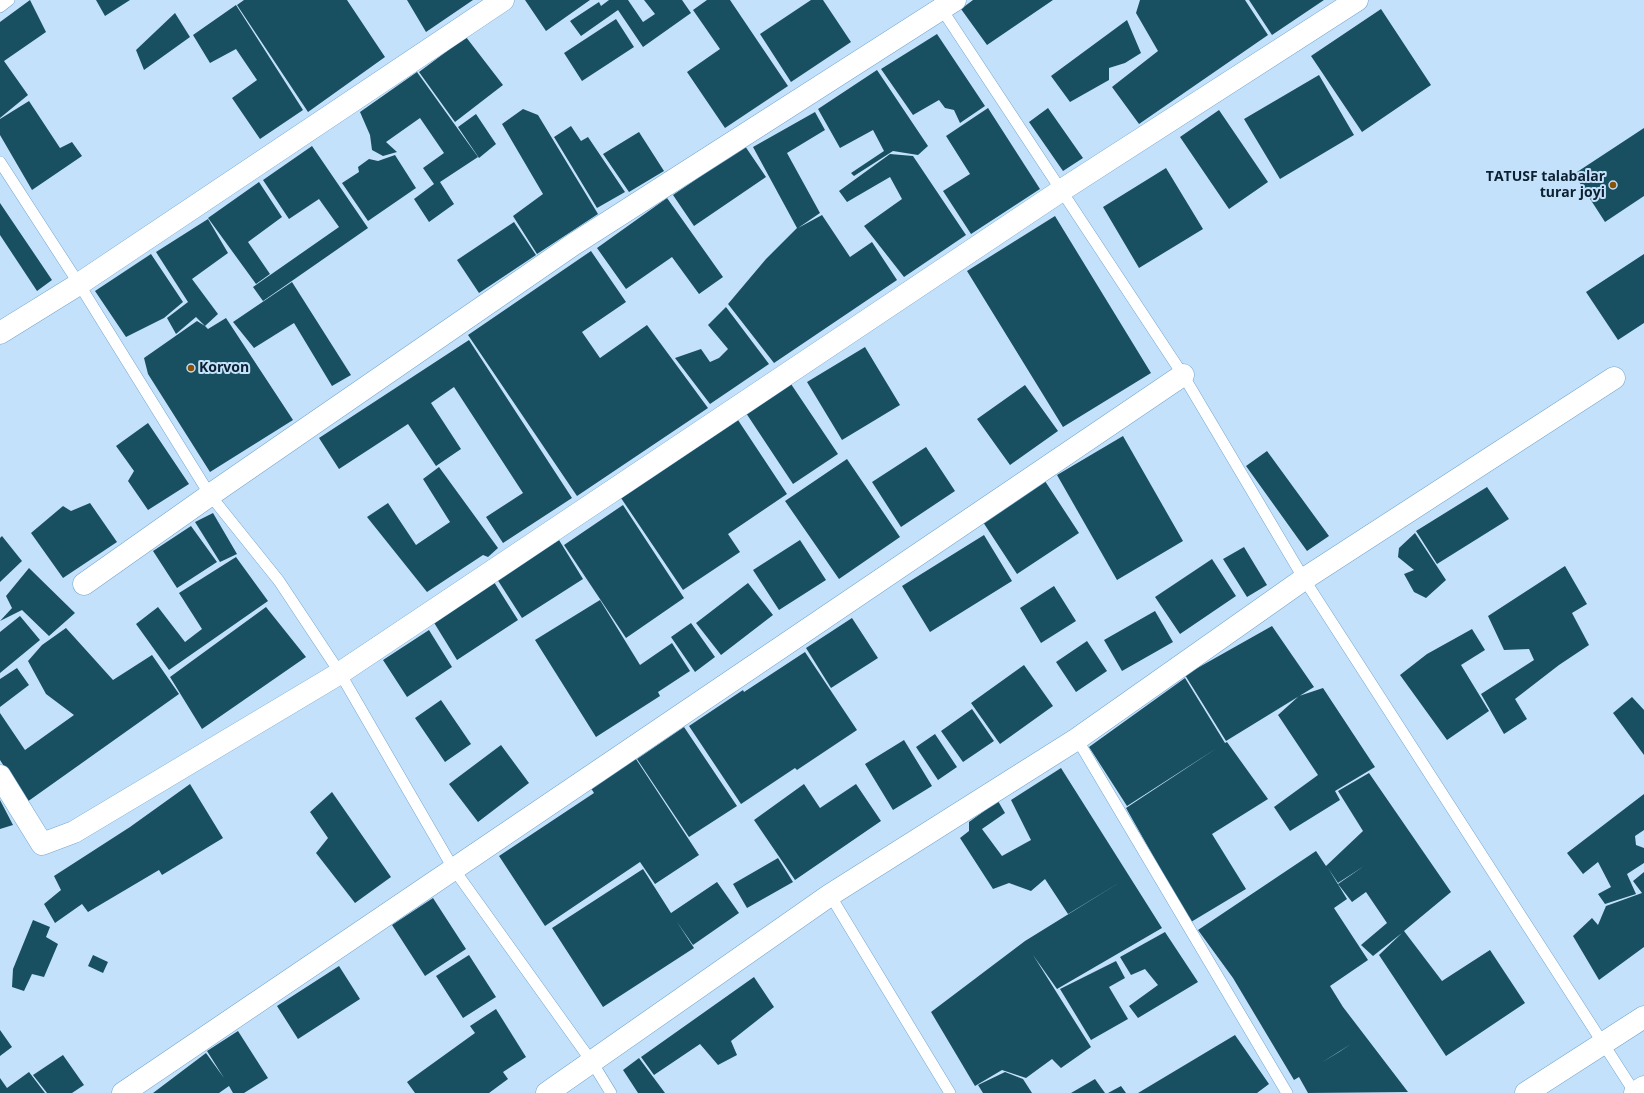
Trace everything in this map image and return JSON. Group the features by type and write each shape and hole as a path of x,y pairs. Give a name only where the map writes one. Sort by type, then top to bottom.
{"street":[{"path":"0,333 79,284 503,0"},
{"path":"0,776 42,844 74,832 340,673 843,338 1062,190 1357,0"},
{"path":"84,584 210,494 574,244 944,3"},
{"path":"123,1093 1183,374"},
{"path":"547,1093 830,895 1077,739 1304,579 1614,378"},
{"path":"1526,1093 1644,1016"},
{"path":"1635,1093 1644,1087"}],"lane":[{"path":"0,7 9,0"},
{"path":"944,3 1062,190 1183,374 1304,579 1635,1093"},
{"path":"0,162 79,284 210,494 279,581 340,673 454,868 592,1062 611,1093"},
{"path":"1077,739 1287,1093"},
{"path":"830,895 950,1093"}],"building":[{"path":"30,0 46,32 4,61 28,95 0,118 0,22"},
{"path":"96,0 130,0 105,16"},
{"path":"244,0 347,0 385,57 308,112 237,5"},
{"path":"407,0 473,0 426,32"},
{"path":"525,0 590,0 546,31"},
{"path":"609,0 628,0 643,22 655,14 644,0 682,0 691,13 643,47 618,10 581,36 570,21 599,2 601,6"},
{"path":"707,0 730,0 788,86 725,128 687,72 720,49 693,10"},
{"path":"811,0 823,0 851,42 791,82 760,34"},
{"path":"973,0 1053,0 987,45 961,9"},
{"path":"1140,0 1245,0 1268,35 1139,124 1112,87 1158,51 1136,13"},
{"path":"1249,0 1324,0 1272,35"},
{"path":"236,5 303,110 260,139 232,98 257,80 236,49 210,63 193,35"},
{"path":"1381,9 1431,85 1362,132 1311,56"},
{"path":"175,13 190,37 144,70 136,50"},
{"path":"616,19 634,47 582,81 564,53"},
{"path":"1127,20 1141,53 1125,63 1109,68 1109,80 1070,102 1051,76"},
{"path":"937,34 985,106 960,123 954,110 945,108 939,100 913,115 881,69"},
{"path":"466,37 503,85 455,122 419,72"},
{"path":"877,70 928,146 918,155 893,151 854,176 851,173 884,151 873,130 840,148 818,109"},
{"path":"417,72 478,157 440,182 454,204 429,222 414,199 434,184 423,168 444,153 420,118 386,142 397,152 383,156 372,150 370,135 360,112"},
{"path":"1319,75 1354,135 1280,179 1244,119"},
{"path":"29,101 60,148 72,142 82,156 32,190 0,135 0,119"},
{"path":"988,108 1040,189 971,234 943,191 970,174 946,136"},
{"path":"1048,108 1083,158 1063,171 1029,122"},
{"path":"523,109 538,115 598,214 537,254 513,216 543,194 502,124"},
{"path":"1219,110 1268,182 1229,209 1180,137"},
{"path":"815,112 825,130 787,153 820,213 798,228 822,215 850,257 872,242 897,280 774,363 728,304 766,259 797,228 753,147"},
{"path":"476,114 496,144 479,158 458,127"},
{"path":"571,126 581,141 588,137 625,192 597,208 554,137"},
{"name":"TATUSF talabalar turar joyi","path":"1644,128 1644,196 1605,222 1574,174"},
{"path":"639,132 664,171 629,192 603,154"},
{"path":"312,146 368,228 263,301 253,287 339,227 319,199 289,219 263,180"},
{"path":"745,146 766,177 694,226 673,195"},
{"path":"890,154 913,156 966,235 904,277 864,226 902,199 890,177 847,202 839,191"},
{"path":"395,155 416,188 368,221 342,183 359,172 358,167 369,159 378,161"},
{"path":"1166,168 1203,229 1139,268 1103,207"},
{"path":"259,182 282,217 248,242 270,274 256,284 208,218"},
{"path":"667,198 723,277 699,294 672,257 626,289 597,248"},
{"path":"0,203 52,280 37,291 0,235"},
{"path":"1055,216 1151,373 1063,427 967,271"},
{"path":"208,219 228,253 192,279 218,314 205,326 196,317 176,334 167,318 188,302 156,252"},
{"path":"514,222 536,255 479,293 457,260"},
{"path":"591,251 626,302 582,332 600,358 647,325 708,408 577,496 468,335"},
{"path":"151,254 183,302 164,318 126,337 95,291"},
{"path":"1644,254 1644,323 1618,340 1586,292"},
{"path":"292,282 351,375 332,386 294,323 254,348 233,322"},
{"path":"726,307 769,364 710,404 675,358 701,349 710,362 719,358 728,349 708,325"},
{"path":"226,318 293,420 210,472 148,374 144,358 197,321 208,329"},
{"path":"469,340 572,498 503,543 486,517 523,493 454,387 431,403 461,449 436,466 408,424 339,469 319,438"},
{"path":"865,347 900,405 842,440 807,382"},
{"path":"791,384 838,454 793,484 746,413"},
{"path":"1025,385 1058,431 1010,465 977,419"},
{"path":"738,420 787,494 728,534 740,552 683,590 621,498"},
{"path":"148,423 189,484 148,510 128,481 134,471 116,446"},
{"path":"1123,436 1183,541 1117,580 1057,475"},
{"path":"926,447 955,491 901,527 872,482"},
{"path":"1267,451 1329,536 1307,551 1246,466"},
{"path":"847,459 900,537 839,579 785,501"},
{"path":"439,467 498,548 488,557 483,555 427,592 367,517 388,503 416,545 450,522 423,479"},
{"path":"1043,478 1079,533 1017,574 981,519"},
{"path":"1487,487 1509,519 1437,564 1416,531"},
{"path":"90,503 117,542 63,578 31,533 63,506 71,511"},
{"path":"623,505 684,598 626,638 564,545"},
{"path":"213,513 237,554 220,562 195,522"},
{"path":"191,526 217,562 177,588 153,551"},
{"path":"1415,533 1446,580 1426,598 1414,592 1404,574 1414,570 1398,557 1399,548"},
{"path":"984,535 1012,581 930,632 902,586"},
{"path":"2,536 22,561 0,582 0,538"},
{"path":"559,540 583,579 522,618 497,579"},
{"path":"800,540 826,580 779,610 753,570"},
{"path":"1244,547 1267,585 1247,597 1223,559"},
{"path":"236,557 268,601 169,670 136,624 158,607 185,642 202,629 179,593"},
{"path":"1212,559 1236,596 1180,634 1155,597"},
{"path":"1565,566 1587,604 1572,613 1589,645 1559,665 1515,699 1527,719 1504,734 1481,694 1534,660 1529,649 1504,650 1488,616"},
{"path":"29,568 75,613 49,636 22,610 0,621 12,608 6,596"},
{"path":"494,582 518,620 457,660 433,621"},
{"path":"748,583 773,615 721,655 696,623"},
{"path":"1054,586 1076,621 1041,643 1020,608"},
{"path":"600,600 640,665 672,643 690,671 658,692 660,696 596,737 535,640"},
{"path":"266,607 306,657 202,729 170,677"},
{"path":"1155,611 1173,642 1122,671 1104,640"},
{"path":"20,616 40,640 0,673 0,632"},
{"path":"852,618 878,658 831,688 806,648"},
{"path":"691,623 715,657 695,672 671,637"},
{"path":"1272,626 1314,687 1226,741 1185,675"},
{"path":"66,628 113,680 152,655 179,694 27,802 0,760 0,713 25,750 74,715 46,694 28,661 42,645"},
{"path":"1472,629 1485,650 1461,665 1489,711 1447,740 1400,675 1427,654"},
{"path":"429,630 452,667 407,697 383,660"},
{"path":"1087,641 1107,671 1076,692 1056,662"},
{"path":"805,652 857,730 797,770 795,768 741,804 689,726 743,690 744,692"},
{"path":"1024,665 1053,706 1000,744 971,703"},
{"path":"17,668 29,685 0,707 0,679"},
{"path":"1185,678 1225,743 1227,742 1268,799 1212,834 1246,889 1191,922 1158,869 1160,868 1126,808 1217,748 1127,806 1089,747"},
{"path":"1323,688 1375,767 1335,791 1340,800 1290,831 1274,807 1318,775 1278,715 1299,696"},
{"path":"1632,697 1644,710 1644,755 1613,713"},
{"path":"441,700 471,744 445,762 415,718"},
{"path":"972,709 994,741 963,762 941,731"},
{"path":"684,727 737,806 689,837 637,759"},
{"path":"935,734 957,767 938,780 916,747"},
{"path":"904,740 932,786 893,810 865,764"},
{"path":"501,745 529,783 478,822 449,784"},
{"path":"634,756 699,855 655,884 640,862 545,926 499,856 594,793 589,785"},
{"path":"1061,768 1162,928 1057,989 1033,955 1091,1047 1061,1068 1052,1059 1026,1078 1002,1070 975,1086 931,1012 1025,941 1122,881 1068,914 1045,879 1031,891 1009,883 993,889 960,838 969,831 969,822 998,801 1005,813 982,829 1002,856 1031,840 1011,800"},
{"path":"1369,773 1451,892 1404,931 1442,981 1490,950 1525,1003 1446,1056 1379,955 1402,933 1373,956 1361,945 1387,923 1366,892 1352,902 1338,884 1364,866 1338,883 1328,868 1347,899 1334,908 1368,960 1330,986 1343,1007 1408,1092 1308,1093 1299,1077 1294,1080 1233,978 1198,930 1316,851 1326,866 1363,831 1338,791"},
{"path":"190,784 223,838 162,875 159,870 88,912 82,904 55,923 44,904 61,890 54,876 130,827"},
{"path":"804,784 820,808 856,784 881,821 795,880 754,820"},
{"path":"332,792 391,877 355,903 316,853 328,838 310,812"},
{"path":"1644,794 1644,830 1635,836 1636,845 1644,848 1644,863 1627,874 1636,894 1605,904 1598,894 1611,887 1598,862 1583,874 1567,853"},
{"path":"0,800 13,825 0,829"},
{"path":"778,858 793,882 747,908 733,884"},
{"path":"643,869 671,913 717,882 739,913 693,945 677,922 694,948 603,1007 552,928"},
{"path":"1644,872 1644,947 1599,980 1573,936 1592,918 1598,925 1606,906 1642,893 1633,881"},
{"path":"433,898 466,949 425,976 392,925"},
{"path":"33,920 50,927 46,937 58,944 44,977 32,974 24,991 12,987 13,969"},
{"path":"1165,932 1198,982 1138,1018 1129,1006 1158,985 1145,969 1131,975 1120,957"},
{"path":"93,955 108,962 103,973 88,966"},
{"path":"469,955 496,997 463,1018 436,976"},
{"path":"1116,961 1125,978 1109,987 1128,1019 1091,1040 1060,989"},
{"path":"339,966 360,999 298,1039 277,1006"},
{"path":"754,977 774,1007 731,1041 737,1055 718,1065 700,1044 654,1075 641,1057"},
{"path":"496,1009 526,1057 503,1072 508,1079 489,1093 415,1093 407,1082 475,1033 470,1026"},
{"path":"0,1030 12,1047 0,1056"},
{"path":"238,1031 268,1078 244,1093 233,1093 229,1086 219,1093 153,1093 206,1053 224,1078 207,1051"},
{"path":"1235,1035 1269,1084 1257,1093 1138,1093"},
{"path":"63,1055 84,1085 72,1093 47,1093 33,1075"},
{"path":"639,1058 665,1093 638,1093 623,1070"},
{"path":"29,1072 45,1093 0,1093 0,1078 7,1088"},
{"path":"1005,1072 1023,1079 1032,1093 983,1093 978,1085"},
{"path":"1095,1079 1105,1093 1071,1093"},
{"path":"1121,1086 1126,1093 1108,1093"}],"place":[{"name":"TATUSF talabalar turar joyi","path":"1613,185"},
{"name":"Korvon","path":"191,368"}]}
